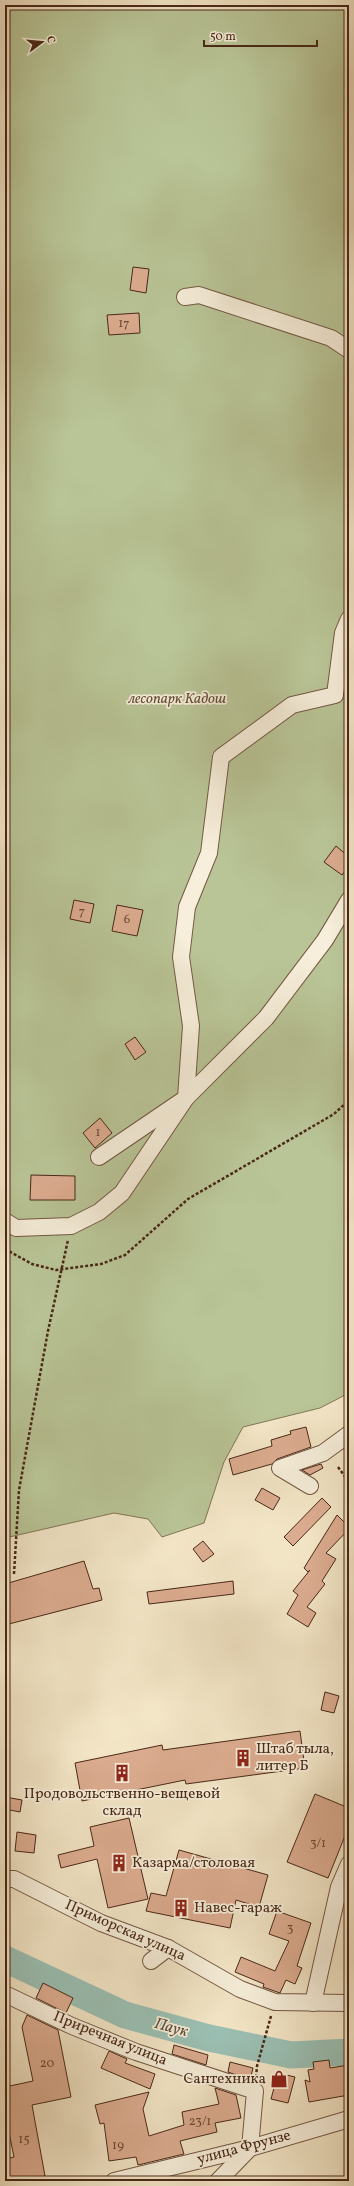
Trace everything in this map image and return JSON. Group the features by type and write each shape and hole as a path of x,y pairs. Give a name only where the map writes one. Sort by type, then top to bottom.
{"street":[{"path":"185,297 199,295 331,338 349,350"},
{"path":"5,1221 16,1228 71,1226 100,1212 122,1193 186,1098 191,1026 181,956 188,908 210,853 220,757 292,705 334,695 342,633 349,619"},
{"path":"99,1157 186,1098 266,1018 325,940 349,900"},
{"path":"310,1486 280,1468 323,1453 349,1434"},
{"path":"313,2003 339,1888 349,1864"},
{"name":"Приморская улица","path":"5,1879 14,1879 101,1923 168,1948 240,1989 274,2002 349,2003"},
{"path":"151,1961 168,1948"},
{"name":"Приречная улица","path":"5,1994 72,2026 136,2052 255,2091 250,2148"},
{"name":"улица Фрунзе","path":"114,2181 250,2148 349,2118"},
{"path":"218,2181 250,2148"}],"path":[{"path":"5,1249 32,1264 62,1269 101,1264 124,1255 188,1199 334,1114 349,1100"},
{"path":"14,1574 19,1490 48,1331 71,1226"},
{"path":"338,1467 349,1482"},
{"path":"257,2066 274,2002"}],"green space":[{"name":"лесопарк Кадош","path":"5,5 349,5 349,1393 320,1408 243,1427 224,1462 204,1523 162,1537 148,1519 114,1513 5,1538"}],"building":[{"path":"133,267 149,269 146,293 130,290"},
{"path":"139,313 140,333 109,335 107,315"},
{"path":"336,846 349,857 349,866 342,875 324,862"},
{"path":"74,900 94,904 90,923 70,919"},
{"path":"117,905 143,910 137,936 112,931"},
{"path":"135,1037 146,1052 135,1060 125,1044"},
{"path":"100,1118 112,1133 95,1148 83,1133"},
{"path":"31,1175 75,1176 75,1200 30,1200"},
{"path":"306,1427 311,1447 277,1459 272,1464 233,1475 229,1459 272,1446 271,1440 291,1434 290,1431"},
{"path":"321,1464 323,1468 310,1475 302,1470"},
{"path":"262,1488 280,1498 273,1510 255,1500"},
{"path":"322,1498 331,1507 293,1546 284,1537"},
{"path":"337,1515 349,1527 349,1529 326,1553 336,1559 322,1581 325,1584 307,1607 316,1613 308,1627 287,1614 298,1595 293,1591 310,1570 308,1572 304,1568"},
{"path":"203,1541 214,1554 203,1562 193,1549"},
{"path":"84,1561 93,1589 99,1588 102,1600 5,1625 5,1584"},
{"path":"233,1581 234,1594 149,1604 147,1592"},
{"path":"325,1692 339,1696 334,1713 321,1710"},
{"path":"300,1731 305,1768 186,1784 185,1780 82,1801 75,1763 162,1745 163,1750"},
{"path":"315,1794 349,1808 349,1826 328,1878 287,1862"},
{"path":"5,1797 22,1800 20,1812 5,1809"},
{"name":"Казарма/столовая","path":"129,1818 148,1899 108,1908 97,1859 61,1868 58,1855 94,1846 90,1827"},
{"path":"17,1832 36,1835 34,1853 15,1851"},
{"path":"179,1850 268,1875 259,1907 236,1900 230,1928 146,1911 151,1893 166,1896"},
{"path":"277,1911 311,1923 297,1966 302,1968 295,1984 286,1980 280,1993 263,1987 264,1984 235,1972 241,1957 275,1971 289,1941 269,1934"},
{"path":"43,1983 73,1998 66,2013 36,1998"},
{"path":"27,2015 58,2030 71,2097 32,2105 45,2176 25,2181 5,2181 5,2159 14,2157 5,2113 5,2087 33,2081 22,2027"},
{"path":"174,2045 208,2055 206,2065 172,2054"},
{"path":"109,2051 127,2059 125,2063 155,2074 150,2089 101,2068"},
{"path":"329,2060 330,2068 349,2065 349,2095 309,2102 305,2080 310,2082 308,2070 314,2069 313,2062"},
{"path":"230,2062 253,2068 250,2080 228,2072"},
{"path":"278,2073 295,2077 288,2103 271,2099"},
{"path":"215,2088 236,2095 241,2118 215,2123 217,2132 180,2141 184,2154 138,2165 136,2157 109,2161 104,2123 100,2124 95,2105 149,2092 143,2109 149,2136 184,2125 182,2112 219,2104"}],"waterway":[{"name":"Паук","path":"5,1959 125,2015 209,2038 291,2055 349,2052"}],"place":[{"name":"Штаб тыла, литер Б","path":"243,1758"},
{"name":"Продовольственно-вещевой склад","path":"122,1773"},
{"name":"Казарма/столовая","path":"119,1863"},
{"name":"Навес-гараж","path":"181,1908"},
{"name":"Сантехника","path":"279,2079"}]}
